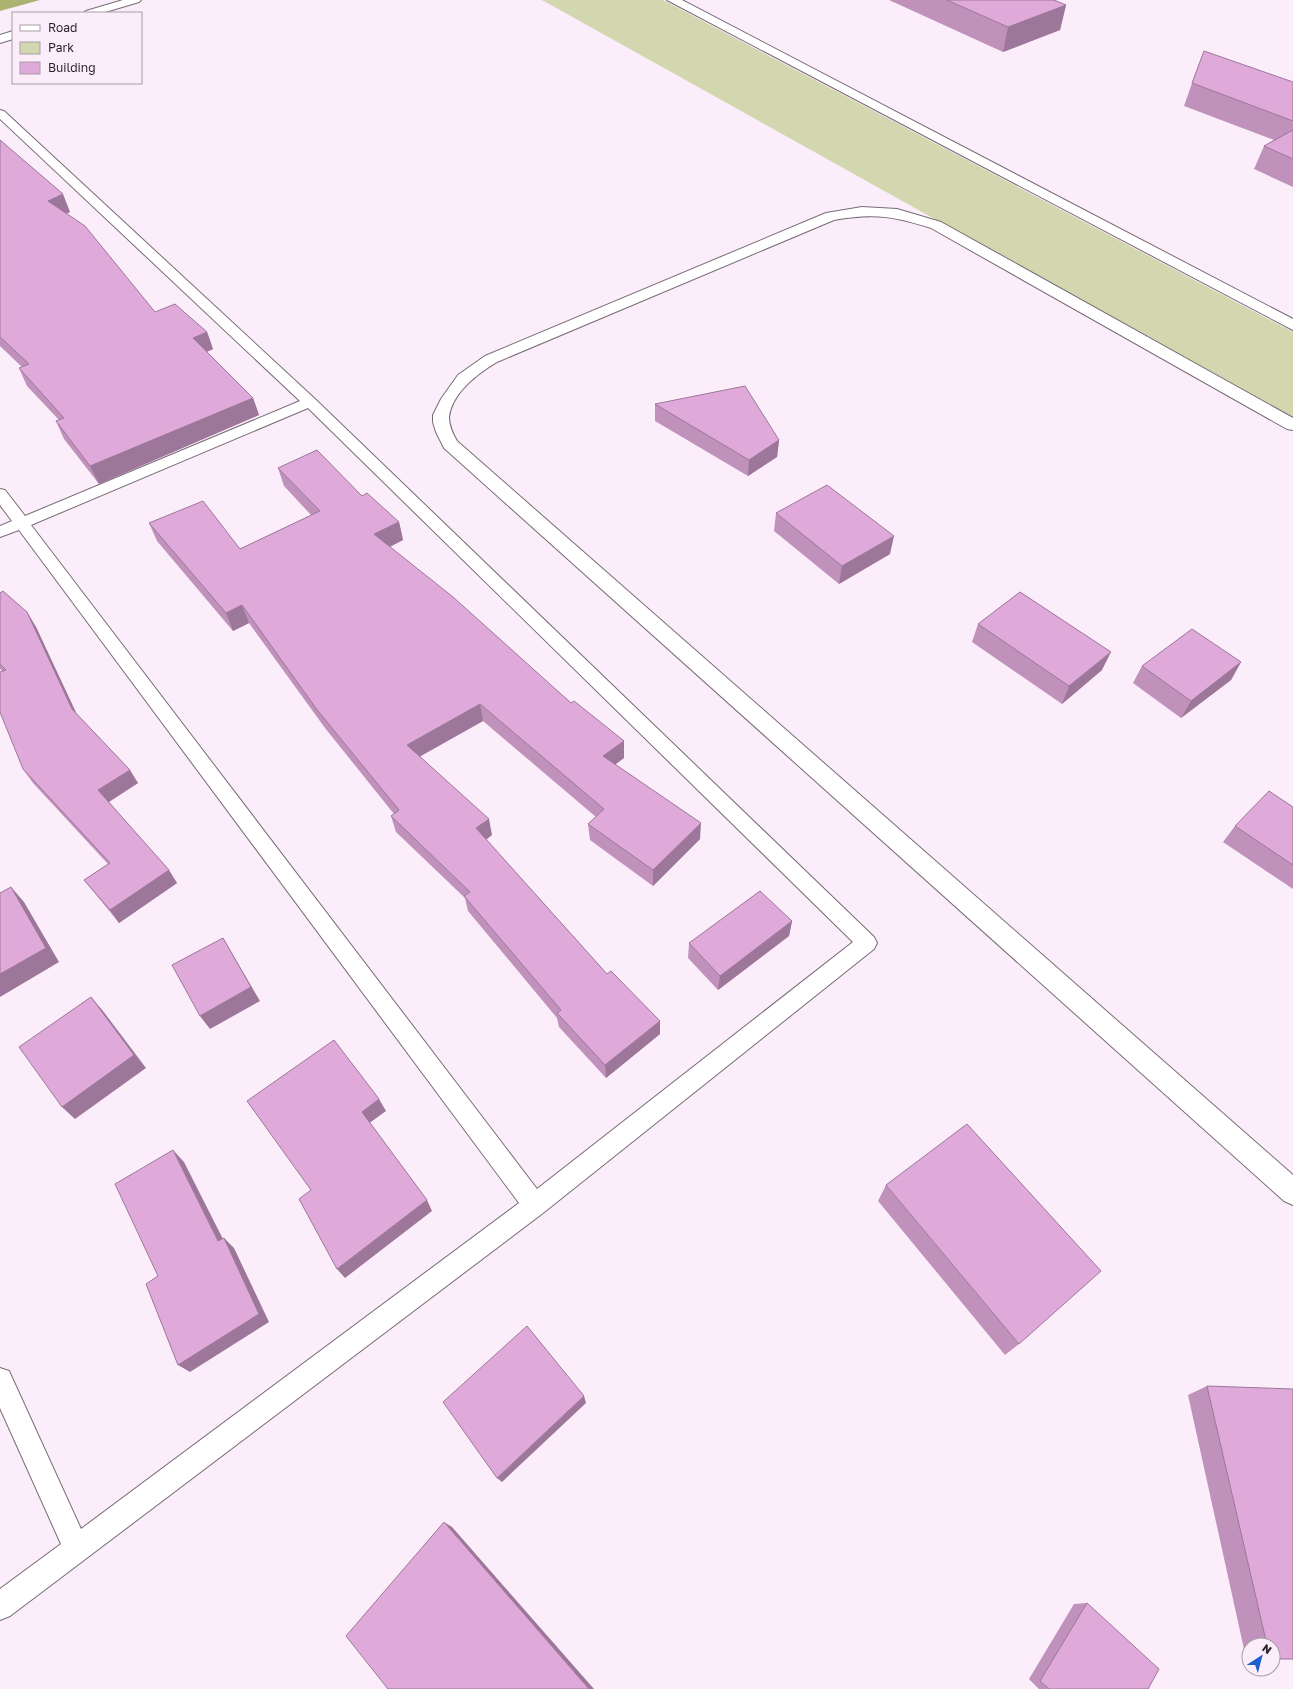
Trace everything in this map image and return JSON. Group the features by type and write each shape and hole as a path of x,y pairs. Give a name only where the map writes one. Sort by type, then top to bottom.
{"street":[{"path":"93,12 135,0"},
{"path":"673,0 1293,325"},
{"path":"0,39 12,35"},
{"path":"1293,425 936,224 897,213 862,211 831,216 491,360 472,370 457,384 449,396 441,417 444,432 450,444 1293,1192"}],"lane":[{"path":"0,113 310,402 867,943 535,1205 0,1606"},
{"path":"0,532 310,402"},
{"path":"0,494 535,1205"},
{"path":"0,1380 78,1549"}],"green space":[{"path":"0,0 40,0 0,11"},
{"path":"542,0 663,0 1293,332 1293,419"}],"building":[{"path":"947,0 1054,0 1066,5 1008,27"},
{"path":"1204,51 1293,82 1293,121 1192,83"},
{"path":"1293,130 1293,159 1264,146"},
{"path":"0,140 63,194 48,201 85,226 155,312 175,304 207,332 193,338 253,398 90,466 56,421 64,418 19,368 29,364 0,337"},
{"path":"745,386 779,440 749,460 655,404"},
{"path":"317,450 362,496 367,493 399,522 374,534 453,597 571,703 574,701 624,741 603,756 701,823 653,870 588,824 604,809 480,704 407,745 489,819 476,828 607,974 611,971 660,1021 605,1065 557,1013 561,1010 464,896 470,892 391,816 399,810 318,711 242,605 226,613 149,523 203,501 240,549 320,511 278,468"},
{"path":"827,485 894,536 842,566 776,513"},
{"path":"3,591 27,612 72,709 130,770 98,790 169,870 110,910 84,880 110,863 23,769 0,712 0,672 6,670 0,664 0,593"},
{"path":"1020,592 1111,652 1069,686 978,624"},
{"path":"1192,629 1241,662 1191,701 1142,666"},
{"path":"1269,791 1293,807 1293,865 1235,826"},
{"path":"11,887 46,948 0,974 0,893"},
{"path":"760,891 792,921 720,976 689,943"},
{"path":"223,938 251,987 200,1016 172,965"},
{"path":"91,997 134,1055 62,1107 19,1047"},
{"path":"334,1040 379,1099 362,1112 427,1200 337,1269 299,1199 311,1190 247,1101"},
{"path":"967,1124 1101,1271 1019,1344 886,1185"},
{"path":"173,1150 218,1241 224,1238 259,1314 178,1365 146,1284 158,1276 115,1184"},
{"path":"527,1326 584,1396 497,1478 443,1402"},
{"path":"1207,1386 1293,1389 1293,1659 1281,1659 1281,1637 1265,1637"},
{"path":"444,1522 589,1689 388,1689 346,1636"},
{"path":"1087,1603 1159,1669 1148,1689 1049,1689 1040,1681"}]}
